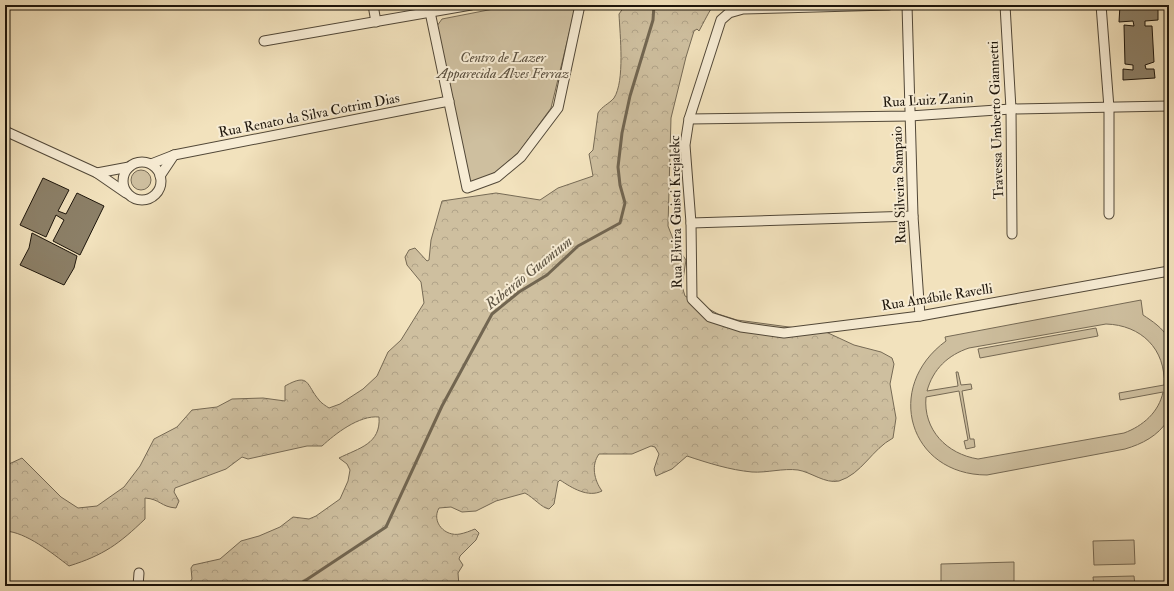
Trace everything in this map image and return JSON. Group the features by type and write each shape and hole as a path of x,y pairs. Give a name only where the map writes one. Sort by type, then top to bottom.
{"street":[{"path":"373,5 376,22"},
{"path":"264,41 471,5"},
{"path":"430,12 467,188 497,177 521,157 558,108 580,5"},
{"name":"Rua Elvira Guisti Krejalekc","path":"710,317 692,299 691,223 685,145 689,119 721,20 729,13 743,8 889,5"},
{"name":"Rua Silveira Sampaio","path":"907,5 913,216 920,316"},
{"name":"Travessa Umberto Giannetti","path":"1005,5 1011,109 1012,234"},
{"path":"1101,5 1109,108 1109,214"},
{"name":"Rua Renato da Silva Cotrim Dias","path":"151,164 174,155 449,102"},
{"name":"Rua Luiz Zanin","path":"689,119 910,116 1011,109 1169,106"},
{"path":"5,131 97,173 136,200 149,199 159,191 161,185 160,176 156,168 151,164 139,162 129,167 97,173"},
{"path":"160,176 174,155"},
{"path":"126,193 122,182 123,176 129,167"},
{"path":"691,223 913,216"},
{"name":"Rua Amábile Ravelli","path":"710,317 741,327 784,333 920,316 1169,271"},
{"path":"138,586 139,573"}],"green space":[{"name":"Centro de Lazer Apparecida Alves Ferraz","path":"514,5 576,5 551,108 519,152 496,172 474,182 469,181 437,26 442,19"},
{"path":"634,5 714,5 699,31 697,29 694,31 671,118 668,226 675,244 686,260 682,286 685,296 718,314 737,320 826,332 854,345 881,352 892,358 894,364 890,384 896,418 893,438 879,448 854,473 839,481 829,481 798,470 752,472 736,470 687,456 672,469 656,476 654,469 659,454 655,447 651,446 632,454 599,454 595,463 594,472 599,487 602,491 597,493 586,493 580,491 560,480 558,482 554,504 549,509 525,493 496,501 476,511 462,512 451,507 439,508 437,513 438,523 445,531 460,534 475,529 479,533 476,540 460,556 459,559 463,565 458,573 459,586 187,586 192,579 191,568 193,565 220,559 241,541 259,536 280,527 293,517 309,519 316,516 340,499 348,481 350,470 347,464 339,458 361,448 372,439 379,426 379,417 371,417 348,426 322,446 307,446 248,459 242,457 226,469 175,488 174,492 179,501 176,508 145,498 145,519 136,528 119,542 102,553 69,566 47,549 30,539 13,532 5,531 5,464 9,464 22,458 61,497 78,508 97,506 124,487 140,466 154,439 177,427 192,410 217,407 232,399 263,398 285,401 285,386 299,380 306,382 320,401 329,408 340,404 363,389 377,376 388,352 401,340 424,303 421,282 407,265 405,257 409,250 415,248 427,261 429,260 431,240 442,201 496,193 540,200 558,188 593,176 589,154 593,150 598,113 614,98 620,81 621,45 619,14 624,7"},
{"path":"141,170 148,173 151,180 148,187 141,190 134,187 131,180 134,173"},
{"path":"1141,300 1143,315 1154,322 1168,338 1170,379 1168,420 1159,431 1149,439 1125,449 987,475 960,471 939,461 923,445 914,425 911,404 915,381 926,360 946,341 945,337","holes":["1106,324 1119,325 1140,334 1149,341 1161,360 1164,372 1164,385 1119,393 1120,400 1163,392 1154,412 1144,422 1131,430 1124,433 978,459 956,452 947,446 933,430 928,420 926,397 959,391 968,440 964,441 966,449 975,447 974,439 970,439 962,391 972,389 971,384 961,385 958,372 956,372 958,386 927,391 933,376 942,364 961,351 969,348"]},
{"path":"1096,328 1098,336 980,358 978,349"},
{"path":"1134,540 1135,564 1094,565 1093,541"},
{"path":"1014,562 1014,586 941,586 941,564"},
{"path":"1134,576 1135,586 1094,586 1093,577"}],"building":[{"path":"1120,5 1158,5 1158,20 1145,21 1145,26 1152,26 1154,62 1145,65 1146,69 1154,69 1155,78 1123,80 1123,69 1133,70 1133,65 1125,64 1124,25 1134,26 1133,21 1119,22"},
{"path":"43,178 69,190 58,211 66,214 77,193 104,206 80,255 53,241 64,220 56,215 46,237 20,225"},
{"path":"32,233 77,256 74,268 64,285 20,265 29,248"}],"waterway":[{"name":"Ribeirão Guamium","path":"297,586 386,527 442,406 492,314 519,292 547,275 578,246 620,223 625,203 620,185 618,167 622,133 630,96 653,20 654,5"}]}
